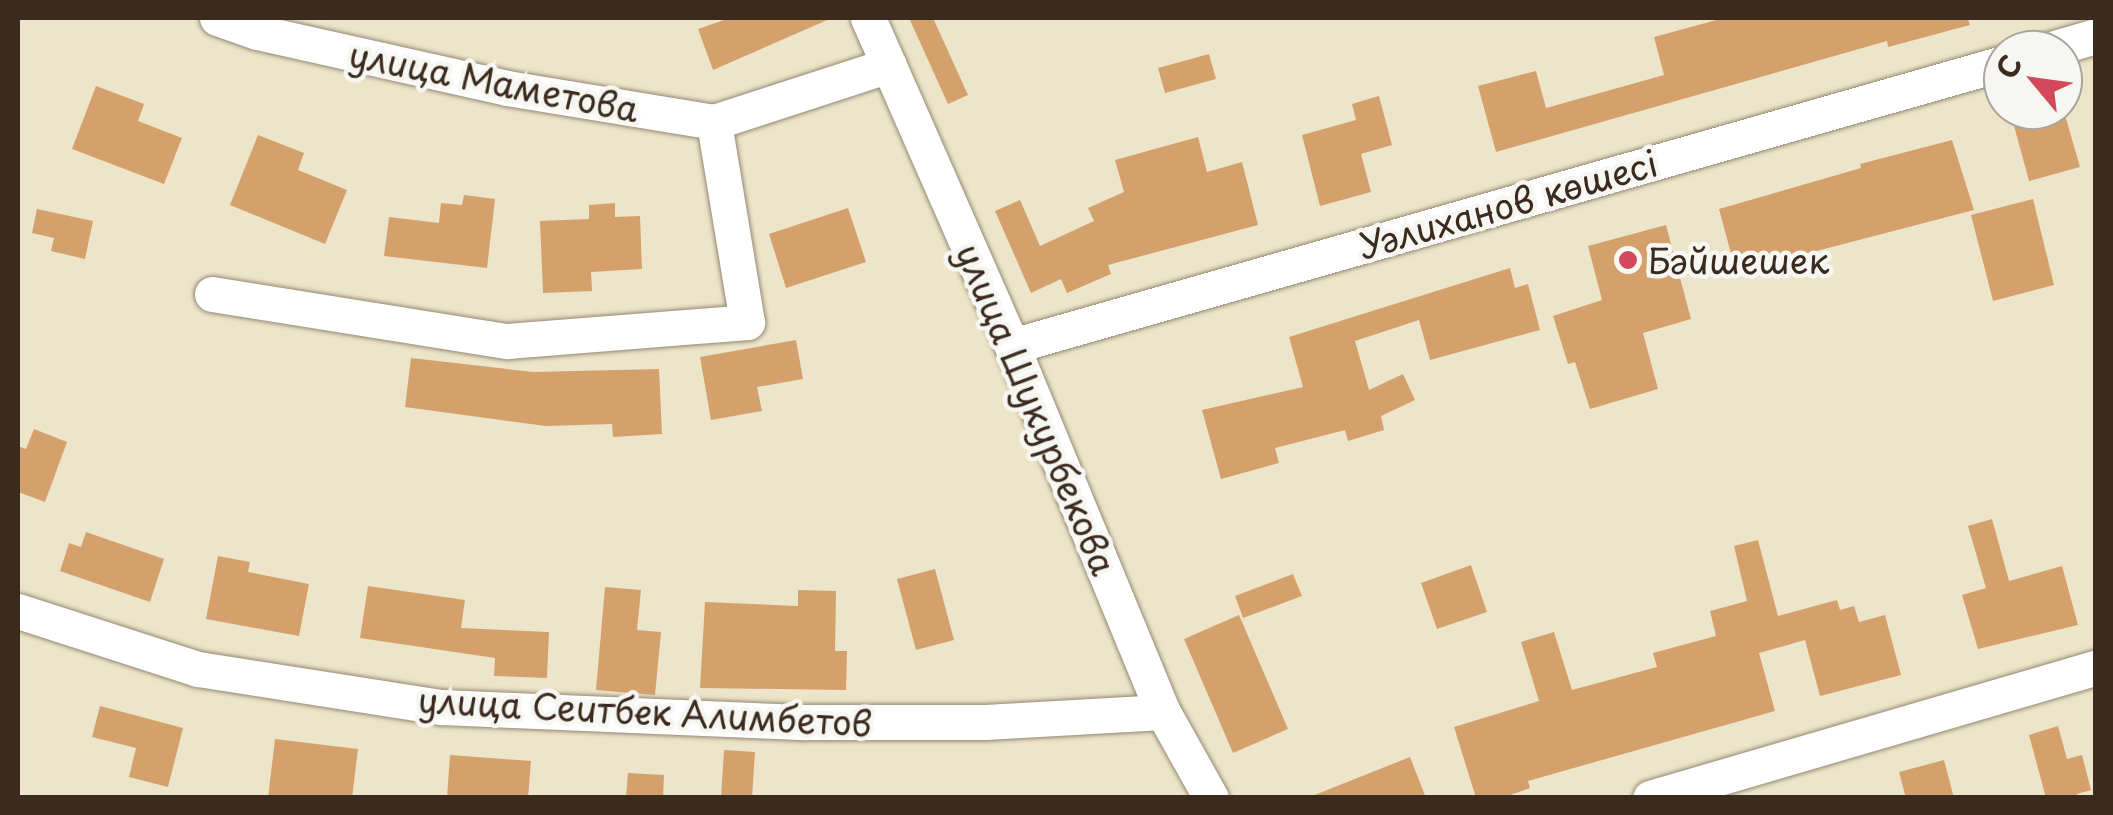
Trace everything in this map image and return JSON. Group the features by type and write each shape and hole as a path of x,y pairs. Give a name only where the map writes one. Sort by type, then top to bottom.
{"street":[{"name":"улица Маметова","path":"218,18 257,32 507,88 714,122 888,65"},
{"name":"улица Шукурбекова","path":"868,18 1012,346 1163,712 1211,798"},
{"name":"Уәлиханов көшесі","path":"1012,346 1983,69"},
{"path":"212,294 507,341 747,322 714,122"},
{"name":"улица Сеитбек Алимбетов","path":"18,611 198,668 441,708 806,722 985,722 1163,712"},
{"path":"1650,798 2096,668"}],"building":[{"path":"730,18 832,18 713,70 698,29"},
{"path":"909,18 933,18 968,95 948,104"},
{"path":"1724,18 1968,18 1970,25 1888,47 1887,41 1496,152 1478,86 1536,71 1546,108 1664,75 1654,37"},
{"path":"1209,54 1216,79 1165,93 1158,68"},
{"path":"96,86 144,104 138,121 182,138 164,184 72,149"},
{"path":"1379,96 1392,145 1361,154 1371,192 1320,206 1302,135 1356,120 1352,104"},
{"path":"2015,130 2069,130 2080,167 2029,181"},
{"path":"258,135 304,153 298,170 347,190 325,244 230,205"},
{"path":"1198,137 1207,172 1242,162 1258,225 1108,265 1111,274 1067,293 1061,279 1031,293 995,211 1020,200 1040,246 1094,221 1088,208 1124,192 1115,160"},
{"path":"1952,140 1974,210 1736,272 1719,209 1861,168 1860,164"},
{"path":"464,195 495,199 487,268 384,256 389,217 439,223 441,203 462,205"},
{"path":"2033,199 2054,285 1993,301 1971,215"},
{"path":"615,203 615,217 640,216 642,269 591,272 592,291 543,293 540,221 589,219 589,205"},
{"path":"848,208 866,262 786,288 769,234"},
{"path":"37,209 93,221 85,259 51,251 54,238 32,233"},
{"path":"1666,225 1691,319 1643,333 1658,389 1590,409 1575,362 1568,364 1553,316 1602,300 1588,246"},
{"path":"1510,268 1515,288 1528,284 1540,330 1430,360 1419,320 1355,341 1369,390 1403,374 1415,400 1381,416 1384,430 1348,441 1345,430 1275,448 1279,463 1221,479 1202,410 1303,387 1289,337"},
{"path":"796,340 803,379 757,387 762,411 711,420 700,357"},
{"path":"411,358 533,372 659,369 662,434 613,437 612,424 546,426 405,407"},
{"path":"34,429 67,442 45,502 18,492 18,446 26,449"},
{"path":"1992,519 2009,581 2062,566 2078,625 1978,649 1962,595 1986,588 1968,526"},
{"path":"86,532 164,559 150,602 60,571 69,543 81,547"},
{"path":"1758,540 1778,616 1837,600 1840,610 1854,606 1859,622 1885,615 1901,675 1820,696 1805,640 1759,653 1775,711 1528,781 1530,788 1502,798 1476,798 1454,727 1539,701 1521,642 1554,632 1572,690 1657,667 1653,653 1716,636 1710,611 1747,601 1734,546"},
{"path":"218,556 250,562 248,572 309,584 299,636 206,619"},
{"path":"1471,565 1487,612 1437,629 1421,583"},
{"path":"935,569 954,640 916,650 897,579"},
{"path":"1293,574 1302,596 1243,618 1235,596"},
{"path":"368,586 465,600 461,628 549,632 547,678 494,676 495,658 360,638"},
{"path":"605,587 641,590 637,630 661,632 655,695 596,690"},
{"path":"798,590 836,591 835,651 847,651 846,690 700,688 705,602 798,606"},
{"path":"1239,615 1288,729 1233,753 1184,639"},
{"path":"100,706 183,728 168,787 129,777 136,748 92,737"},
{"path":"2058,726 2067,759 2082,755 2091,790 2077,794 2078,798 2046,798 2029,735"},
{"path":"275,739 358,749 352,798 268,798"},
{"path":"724,750 755,752 752,798 721,798"},
{"path":"450,755 531,761 528,798 447,798"},
{"path":"1410,757 1426,798 1312,796"},
{"path":"1944,760 1954,798 1906,798 1899,772"},
{"path":"628,773 664,775 663,798 626,798"}],"place":[{"name":"Бәйшешек","path":"1628,260"}]}
